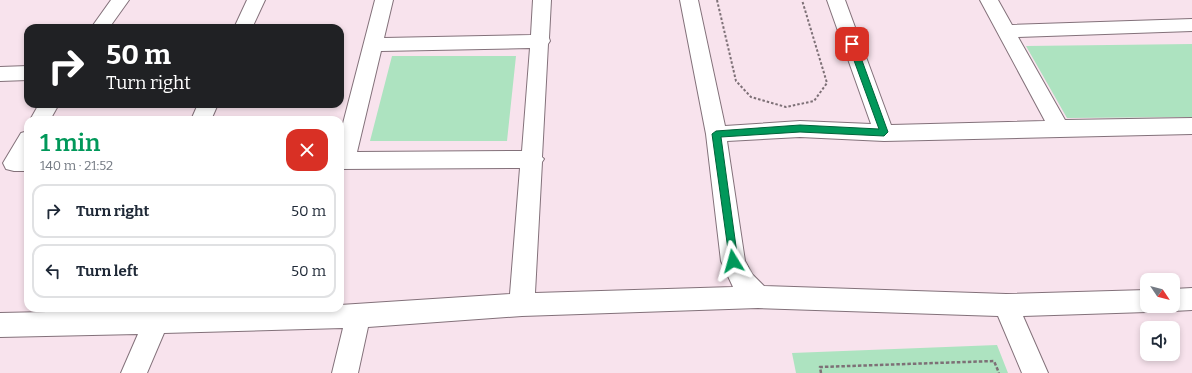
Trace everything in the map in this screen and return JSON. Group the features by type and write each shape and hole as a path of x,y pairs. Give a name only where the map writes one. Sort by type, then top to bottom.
{"street":[{"path":"103,24 120,0"},
{"path":"245,24 256,0"},
{"path":"344,154 384,0"},
{"path":"522,305 541,41 542,0"},
{"path":"689,0 716,134 733,261 743,282 758,297"},
{"path":"836,0 884,132"},
{"path":"989,0 1059,128"},
{"path":"1005,31 1192,25"},
{"path":"373,45 541,41"},
{"path":"0,74 24,73"},
{"path":"716,134 800,129 884,132 1192,126"},
{"path":"14,163 24,146"},
{"path":"344,161 533,159"},
{"path":"0,325 358,316 522,305 758,297 1006,305 1140,301"},
{"path":"1180,300 1192,300"},
{"path":"1006,305 1035,373"},
{"path":"345,373 358,316"},
{"path":"134,373 156,322"}],"path":[{"path":"717,0 736,81 752,97 786,107 814,101 827,83 802,0"},
{"path":"822,373 820,366 994,361 999,373"}],"green space":[{"path":"1192,44 1192,117 1067,118 1026,46"},
{"path":"392,56 516,56 507,141 370,141"},
{"path":"997,345 1008,373 796,373 792,353"}],"route":[{"path":"733,261 716,134 800,129 884,132 852,44"}]}
